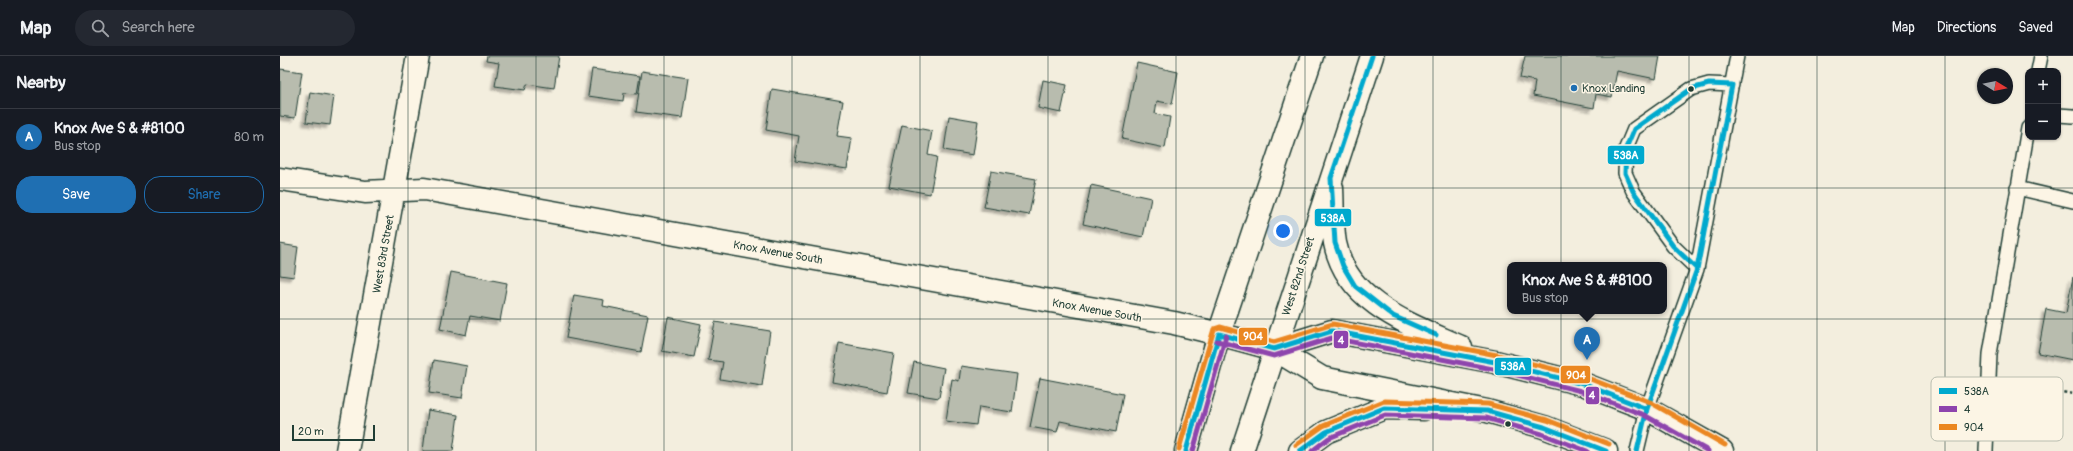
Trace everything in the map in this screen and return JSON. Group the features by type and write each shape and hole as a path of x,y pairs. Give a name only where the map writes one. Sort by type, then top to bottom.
{"street":[{"name":"West 83rd Street","path":"347,451 418,56"},
{"path":"1186,451 1219,334 1312,56"},
{"name":"West 82nd Street","path":"1242,451 1274,349 1372,56"},
{"path":"1331,178 1335,243 1343,266 1355,286 1393,316 1495,362"},
{"name":"Knox Avenue South","path":"280,179 365,192 424,189 1174,324 1219,334 1274,349 1322,378 1488,411 1544,427 1606,451"},
{"path":"1274,349 1332,331 1495,362 1583,384 1647,409 1722,451"},
{"path":"1300,451 1326,432 1384,408 1488,411"}],"lane":[{"path":"1637,451 1647,409 1697,269 1737,56"},
{"path":"2039,68 2041,56"},
{"path":"1697,269 1673,246 1633,191 1625,173 1626,148 1634,129 1691,89 1709,84 1732,85"},
{"path":"2061,114 2073,116"},
{"path":"1989,377 1990,354 2026,140"},
{"path":"2017,188 2073,201"},
{"path":"1986,441 1986,451"}],"path":[{"path":"2063,392 2073,394"}],"building":[{"path":"487,56 559,56 554,88 527,84 525,90 495,86 499,63 486,61"},
{"name":"Knox Landing","path":"1525,56 1660,56 1656,79 1617,71 1612,97 1596,94 1594,108 1533,96 1535,81 1520,78"},
{"path":"1137,63 1178,72 1172,104 1157,101 1155,114 1170,117 1165,148 1122,139"},
{"path":"280,69 302,72 295,118 280,116"},
{"path":"592,69 640,76 637,94 624,93 623,101 588,96"},
{"path":"642,71 688,78 682,118 636,112"},
{"path":"1043,80 1067,85 1061,113 1038,108"},
{"path":"772,89 843,101 837,136 852,138 847,169 795,161 799,136 766,130"},
{"path":"310,92 334,96 330,125 306,122"},
{"path":"949,116 978,121 973,155 944,150"},
{"path":"902,125 932,131 928,155 937,157 930,194 889,186"},
{"path":"991,171 1036,179 1029,215 984,207"},
{"path":"1091,185 1151,198 1143,237 1083,224"},
{"path":"280,244 298,247 294,277 280,275"},
{"path":"451,272 507,283 500,321 470,316 466,335 440,329"},
{"path":"2073,277 2073,360 2038,353 2046,309 2066,313"},
{"path":"574,295 604,300 603,306 648,315 641,352 566,338"},
{"path":"668,317 701,324 694,357 662,351"},
{"path":"715,322 770,331 762,386 720,379 723,362 708,360"},
{"path":"839,343 894,353 887,392 832,382"},
{"path":"434,360 467,366 462,398 429,393"},
{"path":"914,362 944,368 939,398 908,393"},
{"path":"961,366 1017,374 1012,412 979,407 976,425 946,421 952,379 959,381"},
{"path":"1040,378 1123,394 1116,432 1060,421 1057,432 1030,427"},
{"path":"428,410 458,415 453,451 423,451"}],"transit line":[{"name":"538A","path":"1372,56 1331,178 1335,243 1343,266 1355,286 1393,316 1436,335"},
{"name":"538A","path":"1697,269 1673,246 1633,191 1625,173 1626,148 1634,129 1691,89 1709,84 1732,85"},
{"name":"538A","path":"1637,451 1647,409 1697,269 1732,85"},
{"name":"904","path":"1179,449 1214,329 1220,327 1274,342 1333,324 1497,355 1585,377 1650,402 1725,445"},
{"name":"538A","path":"1186,451 1219,334 1274,349 1332,331 1495,362 1583,384 1647,409"},
{"name":"4","path":"1193,451 1226,336"},
{"name":"4","path":"1217,341 1274,356 1332,338 1493,369 1581,391 1644,415 1708,451"},
{"name":"904","path":"1296,445 1323,426 1384,401 1488,404 1547,420 1609,444"},
{"name":"538A","path":"1300,451 1326,432 1384,408 1487,411 1544,427 1606,451"},
{"name":"4","path":"1312,451 1329,438 1385,415 1486,418 1542,434 1587,451"}],"place":[{"name":"Knox Landing","path":"1574,88"},
{"name":"Knox Ave S & #8100","path":"1587,360"}]}
